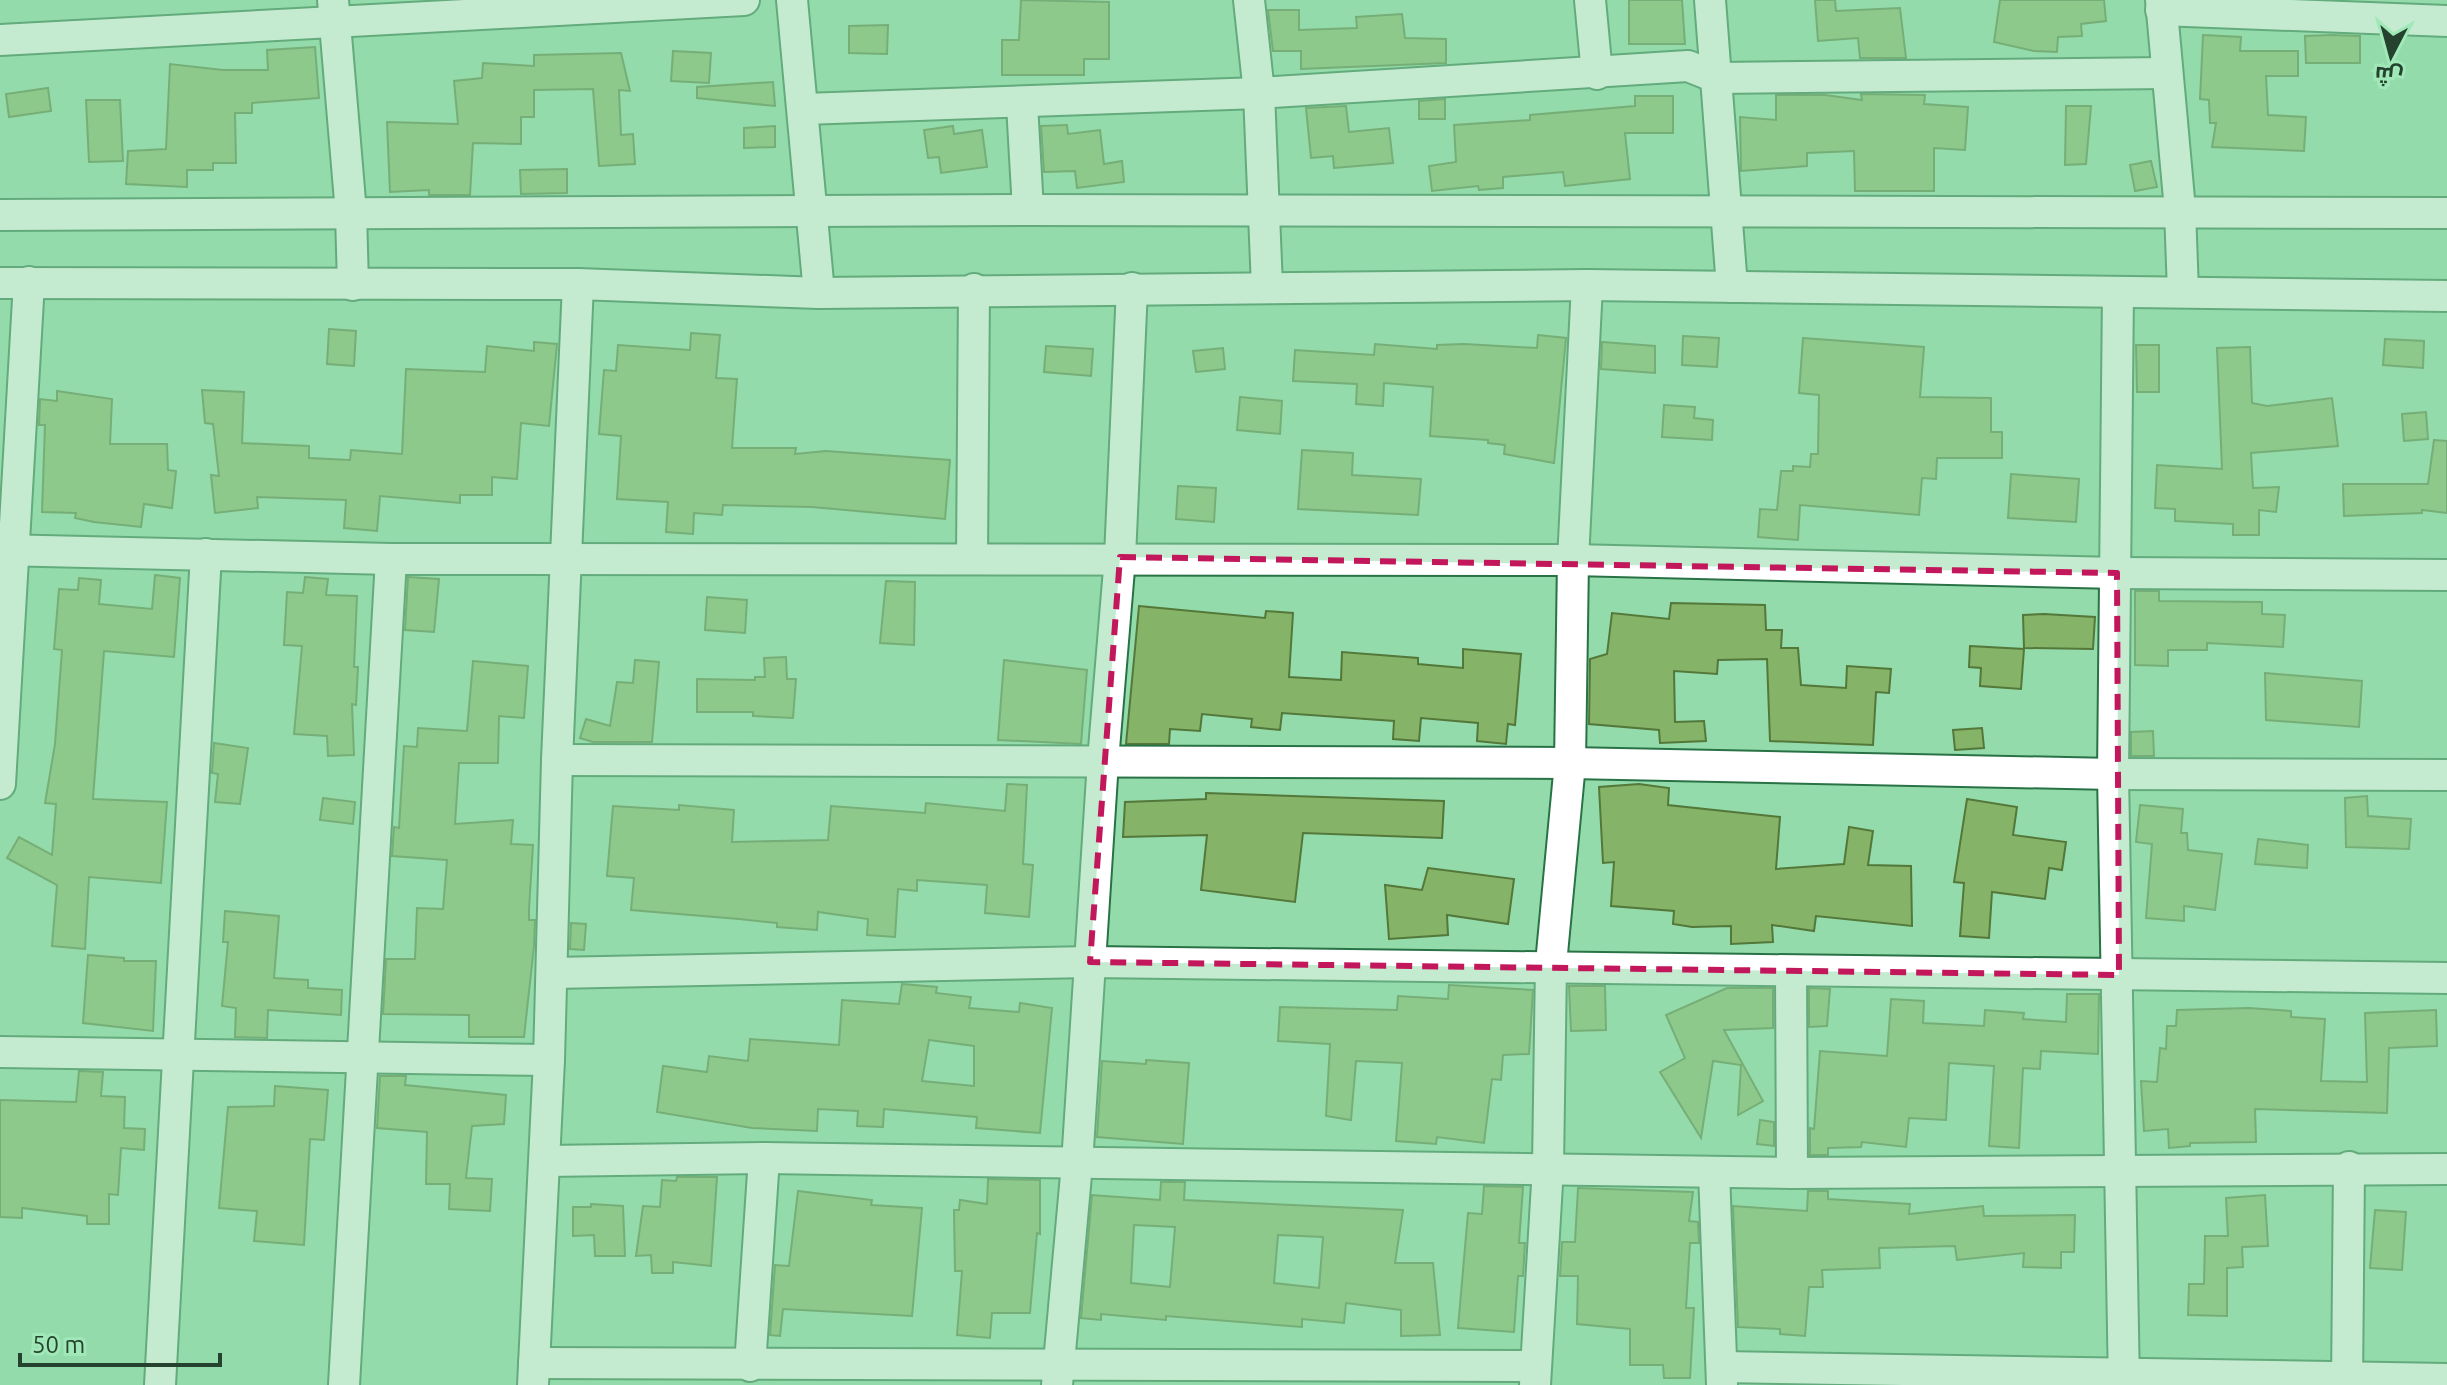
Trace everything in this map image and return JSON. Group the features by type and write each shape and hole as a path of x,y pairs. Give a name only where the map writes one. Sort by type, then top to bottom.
{"street":[{"path":"0,40 334,11 744,0"},
{"path":"792,0 819,293"},
{"path":"1249,0 1259,93 1267,287"},
{"path":"1590,0 1597,74"},
{"path":"1710,0 1732,287"},
{"path":"2183,292 2180,210 2161,5 2447,21"},
{"path":"334,11 351,213 353,285"},
{"path":"804,109 1022,104 1259,93 1688,66 1718,78 2167,73"},
{"path":"1022,104 1028,210"},
{"path":"0,215 1028,210 1727,214 2180,210 2447,213"},
{"path":"0,768 15,282 578,284 819,293 1587,285 2447,296"},
{"path":"578,284 557,760 553,973 534,1374 750,1366 1058,1374 1535,1376 1548,1167 1551,964 1570,763 1573,560 1587,285"},
{"path":"1058,1374 1077,1164 1103,761 1120,557 1132,288"},
{"path":"972,559 974,289"},
{"path":"2118,292 2113,774 2124,1380"},
{"path":"6,550 391,559 1120,557 1573,560 2117,573 2447,575"},
{"path":"160,1385 206,554"},
{"path":"344,1385 391,559"},
{"path":"557,760 1570,763 2113,774 2447,775"},
{"path":"553,973 1090,962 1551,964 1791,972 2447,978"},
{"path":"1791,972 1792,1173"},
{"path":"0,1052 549,1060"},
{"path":"750,1366 764,1158"},
{"path":"545,1161 764,1158 1077,1164 1548,1167 1792,1173 2349,1167 2447,1169"},
{"path":"2347,1381 2349,1167"},
{"path":"1714,1172 1722,1376 2347,1381 2447,1379"}],"highlighted area":[{"path":"1120,557 2117,573 2119,975 1090,962"}],"building":[{"path":"1021,0 1109,2 1109,59 1084,59 1084,75 1002,75 1002,40 1019,40"},
{"path":"1629,0 1682,0 1685,44 1629,44"},
{"path":"1815,0 1835,0 1836,11 1900,8 1906,58 1860,58 1858,38 1818,41"},
{"path":"2000,0 2104,0 2106,21 2081,24 2082,36 2058,37 2057,52 2034,51 1994,42"},
{"path":"1268,10 1299,10 1299,30 1357,28 1356,17 1402,14 1405,38 1446,39 1446,63 1301,69 1301,51 1273,51"},
{"path":"888,25 887,54 849,53 849,26"},
{"path":"2203,35 2241,37 2240,51 2298,51 2298,76 2266,76 2268,115 2306,117 2304,151 2212,147 2216,123 2210,123 2209,100 2200,99"},
{"path":"2305,36 2360,36 2360,63 2306,63"},
{"path":"315,47 319,98 252,103 252,113 235,113 236,163 213,163 213,170 187,170 187,187 126,184 128,151 166,149 170,64 223,70 268,70 267,50"},
{"path":"673,51 711,53 709,83 671,81"},
{"path":"621,53 630,91 619,90 621,135 633,134 635,164 599,166 593,89 534,90 534,117 521,117 521,144 473,143 470,195 429,195 429,190 390,192 387,122 458,124 454,81 482,78 483,63 534,66 534,55"},
{"path":"773,82 775,106 697,98 697,87"},
{"path":"48,88 51,111 9,117 6,94"},
{"path":"1861,94 1925,95 1924,104 1968,107 1965,150 1934,148 1934,191 1855,191 1854,151 1807,153 1807,166 1741,171 1740,117 1776,120 1776,95 1825,95 1862,100"},
{"path":"1635,96 1673,96 1673,133 1625,133 1630,179 1565,186 1563,172 1503,177 1503,188 1479,190 1478,186 1432,191 1429,166 1456,162 1454,125 1530,120 1530,115 1635,106"},
{"path":"1445,99 1445,119 1419,119 1419,101"},
{"path":"86,100 120,100 123,161 89,162"},
{"path":"1346,106 1349,132 1389,128 1393,163 1334,168 1333,156 1311,158 1306,108"},
{"path":"2066,106 2091,106 2086,164 2065,165"},
{"path":"1067,125 1068,134 1100,130 1104,164 1122,161 1124,182 1077,188 1075,171 1044,172 1041,126"},
{"path":"775,126 775,147 744,148 744,128"},
{"path":"953,126 954,134 982,130 987,167 941,173 939,157 928,158 924,130"},
{"path":"2151,161 2157,187 2135,191 2130,165"},
{"path":"567,169 567,193 521,194 520,170"},
{"path":"329,329 356,331 354,366 327,364"},
{"path":"691,333 720,335 716,378 737,379 732,448 796,448 795,454 826,451 950,460 945,519 812,507 723,505 722,515 694,513 693,534 666,532 668,502 617,499 621,436 599,434 604,370 616,371 618,345 690,350"},
{"path":"1538,335 1566,338 1554,463 1504,454 1505,445 1488,443 1488,440 1430,436 1433,387 1384,383 1383,406 1356,404 1357,384 1293,381 1295,350 1374,355 1375,344 1437,349 1437,345 1464,344 1537,348"},
{"path":"1683,336 1719,338 1717,367 1682,365"},
{"path":"1803,338 1924,347 1920,397 1991,398 1991,432 2002,432 2002,458 1937,458 1936,479 1922,478 1919,515 1800,505 1798,540 1758,537 1760,509 1777,510 1781,471 1793,471 1793,466 1810,467 1811,454 1818,454 1819,395 1799,393"},
{"path":"2385,339 2424,341 2423,368 2383,365"},
{"path":"534,342 557,344 549,426 521,423 517,479 492,477 492,495 460,495 460,503 380,496 377,531 344,528 346,500 257,497 258,508 215,513 211,475 219,476 213,424 205,423 202,390 244,392 242,443 309,446 309,458 350,460 351,450 402,454 406,369 485,372 487,346 534,351"},
{"path":"1602,342 1655,346 1655,373 1601,369"},
{"path":"2136,345 2159,345 2159,392 2137,392"},
{"path":"1046,346 1093,349 1091,376 1044,372"},
{"path":"2250,347 2252,403 2267,406 2332,398 2338,446 2251,453 2253,488 2279,487 2276,512 2259,510 2259,535 2233,535 2233,524 2175,521 2175,509 2155,508 2157,465 2222,469 2217,348"},
{"path":"1223,348 1225,369 1196,372 1193,351"},
{"path":"57,391 112,399 110,444 167,444 168,470 176,471 172,508 144,504 141,527 75,518 76,513 42,512 45,425 39,425 40,399 57,401"},
{"path":"1240,397 1282,401 1280,434 1237,430"},
{"path":"1664,405 1695,407 1694,418 1713,420 1712,440 1662,437"},
{"path":"2426,412 2428,439 2404,441 2402,414"},
{"path":"2434,440 2447,441 2447,513 2422,510 2422,513 2344,516 2343,484 2428,484"},
{"path":"1302,450 1353,453 1352,475 1421,479 1418,515 1298,509"},
{"path":"2011,474 2079,479 2076,522 2008,518"},
{"path":"1178,486 1216,488 1214,522 1176,519"},
{"path":"155,575 180,578 174,657 104,651 93,799 167,802 161,883 89,877 85,949 52,946 57,885 7,858 19,837 52,855 56,804 45,803 55,744 62,650 54,649 59,589 78,590 79,578 101,580 99,604 152,609"},
{"path":"305,577 328,579 326,595 357,596 354,667 358,667 356,705 352,704 354,755 328,756 327,736 294,734 302,646 284,645 287,592 303,593"},
{"path":"408,577 439,579 434,632 405,630"},
{"path":"886,581 915,582 914,645 880,643"},
{"path":"2135,591 2159,591 2159,601 2262,602 2262,614 2285,615 2283,647 2207,643 2207,650 2168,650 2168,666 2135,665"},
{"path":"707,597 747,600 745,633 705,630"},
{"path":"1671,603 1765,605 1766,630 1782,630 1781,648 1798,648 1801,685 1846,688 1847,666 1891,669 1889,693 1876,692 1873,745 1770,741 1767,659 1718,660 1717,674 1674,671 1675,722 1704,721 1706,741 1660,743 1659,730 1589,724 1590,659 1607,654 1612,613 1669,619"},
{"path":"1139,606 1265,618 1266,611 1293,613 1289,677 1341,680 1342,652 1418,658 1418,664 1463,668 1463,649 1521,654 1515,725 1508,724 1506,744 1477,741 1478,723 1421,718 1419,741 1393,739 1394,721 1282,713 1280,730 1251,727 1252,719 1202,714 1200,731 1170,729 1169,744 1126,744"},
{"path":"2023,615 2095,617 2093,649 2024,648"},
{"path":"1970,646 2024,649 2021,689 1980,686 1981,668 1969,667"},
{"path":"786,657 787,679 796,679 793,718 753,716 753,712 697,712 697,679 755,680 755,677 765,677 764,658"},
{"path":"635,660 659,662 652,742 593,742 580,738 586,719 610,726 617,682 633,683"},
{"path":"1004,660 1087,670 1081,744 998,740"},
{"path":"473,661 528,666 524,718 499,716 498,763 459,763 455,824 513,820 511,844 533,845 529,920 535,920 534,946 524,1037 469,1037 469,1015 383,1014 386,959 415,959 417,908 443,909 447,860 392,856 394,827 399,828 404,746 417,747 418,728 467,731"},
{"path":"2265,673 2362,681 2359,727 2266,720"},
{"path":"1982,728 1984,748 1955,750 1953,730"},
{"path":"2153,731 2154,756 2131,756 2131,732"},
{"path":"214,743 248,748 240,804 215,802 218,774 212,773"},
{"path":"1007,784 1027,785 1023,864 1033,865 1029,917 985,913 987,885 917,880 917,891 898,889 895,937 867,935 868,919 818,912 817,930 777,927 777,923 631,910 634,878 607,876 613,806 679,810 679,805 734,810 732,842 828,840 831,806 925,813 926,803 1005,811"},
{"path":"1639,784 1669,788 1668,805 1780,817 1776,869 1844,864 1849,827 1873,831 1868,865 1911,866 1912,926 1816,916 1814,931 1772,925 1773,942 1731,944 1731,926 1673,924 1674,911 1611,906 1614,862 1603,863 1599,787"},
{"path":"1206,793 1444,801 1442,838 1303,833 1295,902 1201,890 1207,835 1123,837 1125,802 1206,799"},
{"path":"2367,796 2368,816 2411,819 2409,849 2346,847 2345,798"},
{"path":"323,798 355,802 353,824 320,820"},
{"path":"1967,799 2017,807 2013,835 2066,842 2062,870 2049,868 2045,899 1992,892 1989,938 1960,936 1964,883 1954,882"},
{"path":"2140,805 2183,809 2181,833 2187,833 2188,850 2222,854 2215,910 2184,906 2184,921 2146,918 2152,844 2136,842"},
{"path":"2258,839 2308,845 2307,868 2255,864"},
{"path":"1428,868 1514,879 1508,924 1447,915 1448,935 1389,939 1385,885 1422,890"},
{"path":"225,911 279,916 274,978 308,980 308,988 342,990 341,1015 268,1010 267,1038 235,1037 236,1008 222,1006 228,942 223,942"},
{"path":"571,923 586,924 584,950 570,949"},
{"path":"88,955 124,958 124,961 156,961 153,1031 83,1023"},
{"path":"902,984 937,987 936,993 971,997 969,1008 1019,1012 1020,1003 1052,1008 1040,1133 976,1128 977,1117 884,1109 883,1127 857,1126 858,1111 818,1109 817,1131 752,1128 657,1112 663,1066 707,1072 709,1056 748,1061 750,1039 839,1045 842,1000 899,1004","holes":["929,1040 974,1046 974,1086 922,1081"]},
{"path":"1449,985 1533,990 1529,1054 1503,1055 1501,1080 1492,1079 1484,1143 1437,1137 1436,1144 1396,1141 1402,1063 1356,1061 1351,1120 1326,1116 1330,1044 1278,1041 1280,1007 1397,1010 1398,996 1448,999"},
{"path":"1569,986 1605,986 1606,1030 1571,1031"},
{"path":"1727,988 1773,988 1773,1028 1724,1030 1763,1101 1738,1115 1741,1065 1713,1061 1701,1138 1660,1072 1685,1058 1666,1015"},
{"path":"1809,988 1830,989 1827,1026 1809,1027"},
{"path":"2067,994 2099,994 2098,1054 2041,1051 2040,1069 2023,1068 2019,1148 1989,1146 1994,1066 1949,1063 1946,1120 1909,1118 1906,1147 1862,1142 1861,1147 1828,1148 1828,1155 1810,1155 1810,1128 1814,1129 1820,1051 1887,1056 1891,999 1924,1001 1923,1023 1984,1026 1985,1010 2024,1013 2023,1019 2066,1022"},
{"path":"2249,1008 2291,1011 2291,1017 2325,1019 2321,1081 2367,1082 2365,1013 2436,1010 2437,1046 2389,1048 2387,1113 2255,1109 2256,1142 2190,1143 2190,1146 2169,1148 2168,1129 2144,1131 2141,1081 2157,1082 2160,1048 2166,1049 2167,1026 2176,1026 2177,1010"},
{"path":"1146,1060 1189,1063 1183,1144 1097,1137 1102,1061 1146,1064"},
{"path":"79,1071 103,1072 101,1096 125,1097 124,1128 145,1129 144,1150 121,1148 118,1195 109,1194 109,1224 87,1224 87,1216 22,1208 22,1218 0,1217 0,1100 76,1102"},
{"path":"380,1076 406,1076 405,1085 506,1095 504,1124 472,1126 466,1178 492,1179 490,1211 449,1209 450,1184 426,1184 427,1132 377,1128"},
{"path":"275,1086 328,1090 324,1140 310,1139 304,1245 254,1241 257,1211 219,1208 228,1107 274,1106"},
{"path":"1760,1120 1774,1122 1774,1146 1757,1144"},
{"path":"677,1177 717,1177 711,1266 673,1262 673,1273 652,1273 651,1255 636,1256 643,1206 660,1207 662,1180 676,1181"},
{"path":"988,1179 1040,1180 1040,1234 1037,1233 1030,1313 992,1313 990,1338 957,1335 962,1271 955,1271 954,1210 959,1210 960,1200 987,1204"},
{"path":"1161,1182 1185,1182 1184,1200 1403,1210 1395,1263 1433,1263 1440,1335 1401,1336 1401,1310 1346,1303 1344,1323 1302,1319 1302,1327 1166,1316 1166,1320 1101,1314 1101,1320 1081,1318 1092,1195 1160,1200","holes":["1134,1225 1175,1227 1170,1287 1131,1283","1278,1235 1323,1237 1319,1288 1274,1283"]},
{"path":"1484,1186 1523,1187 1519,1243 1525,1243 1523,1276 1518,1276 1514,1332 1458,1328 1468,1213 1482,1214"},
{"path":"1578,1188 1693,1192 1689,1221 1698,1222 1699,1243 1690,1243 1686,1308 1694,1308 1690,1378 1664,1378 1663,1365 1630,1365 1630,1329 1577,1324 1578,1276 1560,1276 1562,1242 1575,1242"},
{"path":"798,1191 872,1200 871,1205 922,1208 912,1316 783,1309 780,1336 770,1335 775,1265 789,1266"},
{"path":"1808,1191 1828,1191 1828,1199 1910,1204 1909,1214 1983,1206 1984,1216 2075,1215 2074,1252 2061,1252 2061,1268 2023,1267 2024,1253 1957,1260 1955,1246 1879,1248 1880,1268 1822,1270 1823,1287 1809,1287 1805,1336 1780,1334 1780,1329 1738,1327 1733,1206 1807,1211"},
{"path":"2265,1195 2268,1246 2242,1247 2243,1267 2227,1268 2227,1316 2188,1315 2189,1284 2204,1284 2205,1236 2228,1236 2226,1198"},
{"path":"591,1204 623,1206 625,1256 595,1256 594,1235 573,1236 573,1207 591,1207"},
{"path":"2375,1210 2406,1212 2402,1270 2370,1268"}]}
